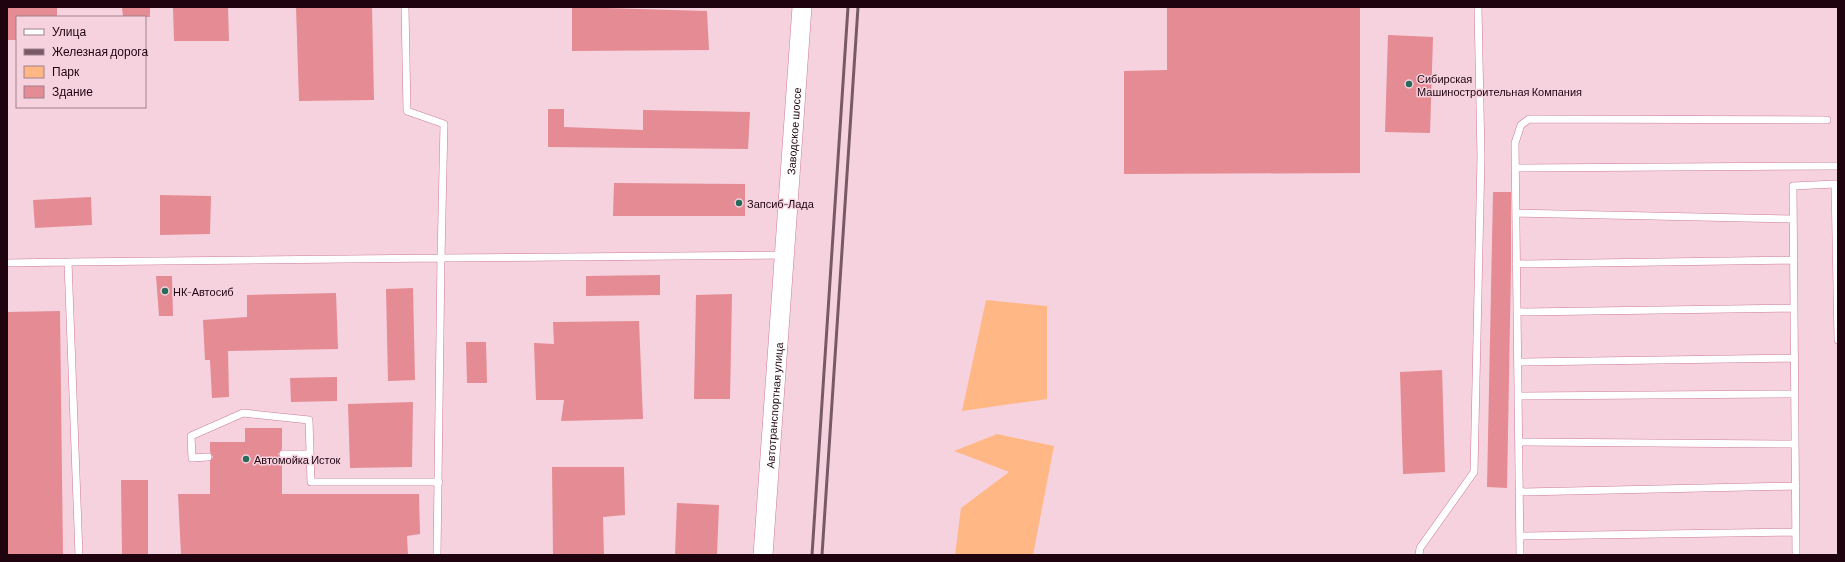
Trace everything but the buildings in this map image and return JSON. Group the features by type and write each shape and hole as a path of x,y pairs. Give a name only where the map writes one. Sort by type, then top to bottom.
{"main road":[{"name":"Заводское шоссе","path":"784,255 802,7"},
{"name":"Автотранспортная улица","path":"763,555 784,255"}],"lane":[{"path":"405,7 407,111 444,124 437,555"},
{"path":"1420,555 1420,548 1474,472 1481,157 1478,7"},
{"path":"1520,555 1515,143 1521,125 1529,119 1828,120"},
{"path":"1515,168 1838,166"},
{"path":"1796,555 1793,186 1835,184 1838,340"},
{"path":"1516,213 1793,219"},
{"path":"7,263 784,255"},
{"path":"1516,264 1794,260"},
{"path":"68,262 79,555"},
{"path":"1517,312 1794,308"},
{"path":"1522,362 1794,358"},
{"path":"1518,396 1795,394"},
{"path":"208,457 192,458 191,436 243,413 309,420 311,482 439,482"},
{"path":"1518,442 1795,444"},
{"path":"283,454 310,454"},
{"path":"1519,492 1796,486"},
{"path":"1520,536 1796,532"}],"green space":[{"path":"986,300 1047,306 1047,399 962,411"},
{"path":"997,434 1054,446 1033,555 955,555 961,508 1009,472 954,451"}],"railway":[{"path":"812,555 848,7"},
{"path":"822,555 858,7"}],"place":[{"name":"Сибирская Машиностроительная Компания","path":"1409,84"},
{"name":"Запсиб-Лада","path":"739,203"},
{"name":"НК-Автосиб","path":"165,291"},
{"name":"Автомойка Исток","path":"246,459"}]}
